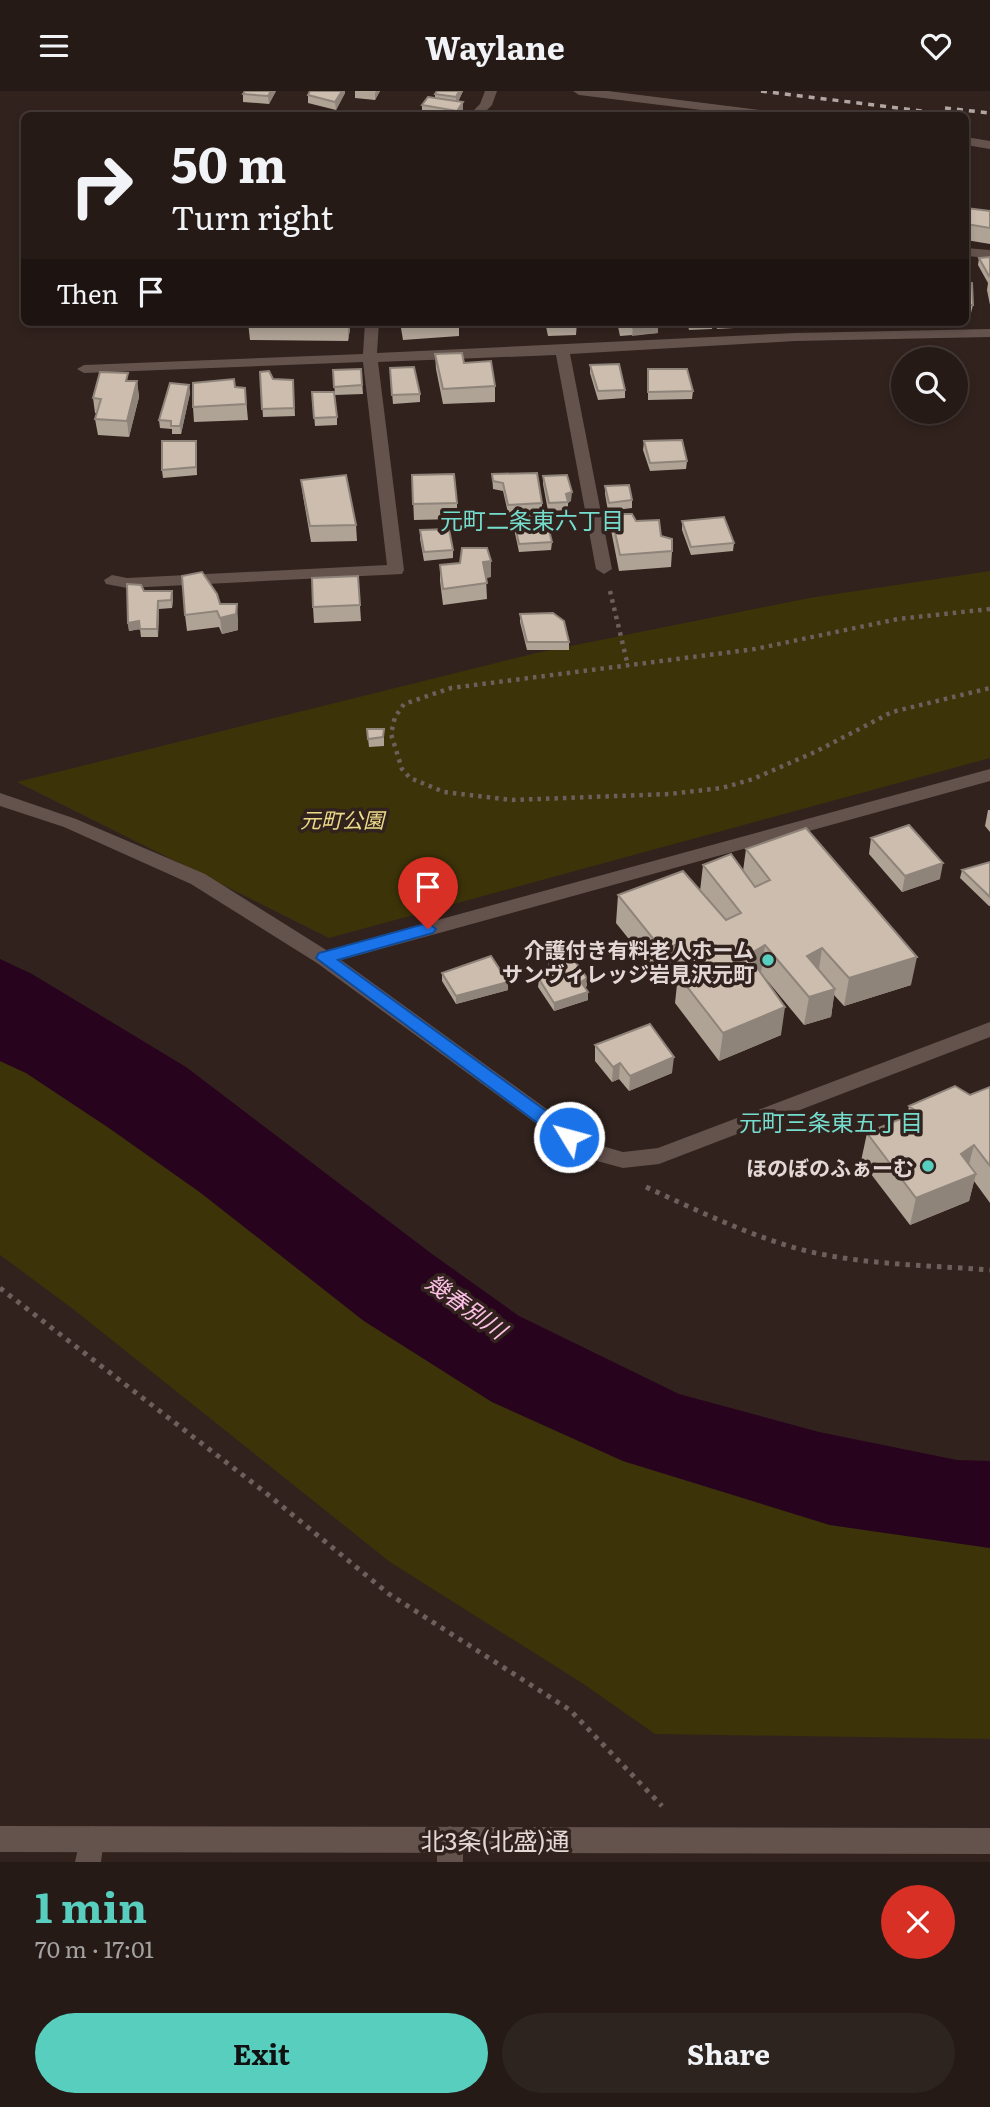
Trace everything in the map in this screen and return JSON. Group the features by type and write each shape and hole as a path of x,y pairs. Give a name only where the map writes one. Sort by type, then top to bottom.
{"street":[{"path":"478,112 486,105 491,91"},
{"path":"579,91 744,112"},
{"path":"969,142 990,145"},
{"path":"969,251 990,254"},
{"path":"112,580 127,583 396,571 370,358 372,326"},
{"path":"84,369 562,350 795,337 990,333"},
{"path":"562,350 604,569"},
{"path":"324,958 990,775"},
{"path":"0,799 70,823 198,879 324,958 589,1151 623,1160 659,1156 990,1029"},
{"name":"北3条(北盛)通","path":"0,1839 89,1850 450,1851 693,1839 990,1841"}],"path":[{"path":"604,569 628,666"},
{"path":"990,609 898,619 755,649 628,666 533,675 451,688 404,704 395,717 391,734 402,769 410,778 444,792 512,800 668,794 722,788 776,771 892,712 990,688"},
{"path":"642,1184 719,1220 800,1249 873,1261 990,1270"},
{"path":"0,1288 266,1493 390,1594 570,1710 693,1839"}],"green space":[{"name":"元町公園","path":"990,571 990,758 329,938 17,782 536,653 809,598"},
{"path":"0,1061 26,1073 109,1128 201,1193 364,1321 492,1402 623,1461 830,1525 990,1548 990,1739 655,1734 582,1683 390,1562 73,1309 0,1255"}],"water":[{"name":"幾春別川","path":"0,959 32,974 186,1067 432,1254 519,1316 679,1394 819,1432 957,1460 990,1461 990,1548 830,1525 623,1461 492,1402 364,1321 201,1193 109,1128 26,1073 0,1061"}],"building":[{"path":"245,91 271,91 268,96 243,94"},
{"path":"310,91 342,91 335,102 308,95"},
{"path":"437,91 459,91 456,97 435,94"},
{"path":"428,97 463,102 457,111 422,105"},
{"path":"969,208 990,211 990,228 969,224"},
{"path":"990,257 990,275 989,276 979,258"},
{"path":"969,282 972,283 973,305 969,305"},
{"path":"462,353 464,363 491,361 495,386 443,389 435,354"},
{"path":"619,364 625,390 598,391 590,365"},
{"path":"414,367 420,394 392,395 390,368"},
{"path":"361,369 362,385 334,387 333,370"},
{"path":"648,369 687,369 693,391 648,392"},
{"path":"269,371 273,379 293,380 294,408 262,409 260,372"},
{"path":"100,372 128,373 126,381 137,381 127,421 95,419 101,399 93,398"},
{"path":"234,379 235,387 245,388 246,404 193,407 193,383"},
{"path":"170,383 189,385 180,426 171,426 171,421 159,420"},
{"path":"312,392 334,392 337,417 314,418"},
{"path":"682,440 687,461 650,463 644,441"},
{"path":"162,441 196,441 196,467 162,470"},
{"path":"537,473 542,503 508,505 503,483 493,481 492,474"},
{"path":"454,474 457,503 413,504 412,475"},
{"path":"346,475 356,525 310,526 301,480"},
{"path":"567,475 572,492 566,494 568,502 549,503 543,476"},
{"path":"629,485 632,500 609,503 605,486"},
{"path":"545,514 552,542 519,544 513,516"},
{"path":"611,514 632,514 636,521 659,520 661,536 672,539 672,551 620,555"},
{"path":"724,517 734,543 691,547 682,521"},
{"path":"449,529 453,550 424,552 420,530"},
{"path":"462,548 487,548 491,561 483,562 487,583 443,589 440,565 460,563"},
{"path":"202,572 217,594 220,604 237,604 236,614 220,618 217,611 185,615 182,576"},
{"path":"358,576 360,605 313,607 312,578"},
{"path":"127,584 141,585 144,591 172,591 171,600 158,601 157,629 140,629 139,621 128,623"},
{"path":"553,613 564,621 569,642 527,642 520,614"},
{"path":"367,729 384,729 383,737 368,739"},
{"path":"909,825 943,863 905,876 871,838"},
{"name":"介護付き有料老人ホーム サンヴィレッジ岩見沢元町","path":"806,828 917,957 849,978 822,948 807,956 835,989 809,997 765,945 748,955 785,1007 723,1033 678,975 694,964 677,944 663,951 618,895 683,871 726,920 741,913 703,865 731,854 755,887 770,880 746,849"},
{"path":"990,862 990,897 962,870"},
{"path":"569,953 587,978 581,982 588,992 554,1003 539,979 558,971 549,959"},
{"path":"491,956 508,982 456,996 442,973"},
{"path":"650,1024 674,1057 630,1076 620,1063 613,1067 595,1045"},
{"name":"ほのぼのふぁーむ","path":"955,1086 970,1095 990,1087 990,1166 974,1145 961,1154 976,1174 916,1198 867,1133 917,1112 909,1106"}],"railway":[{"path":"761,91 930,112"},
{"path":"945,108 990,113"}],"place":[{"name":"介護付き有料老人ホーム サンヴィレッジ岩見沢元町","path":"768,960"},
{"name":"ほのぼのふぁーむ","path":"928,1166"}],"district":[{"name":"元町二条東六丁目","path":"532,519"},
{"name":"元町三条東五丁目","path":"831,1121"}],"route":[{"path":"428,929 324,958 569,1137"}]}
